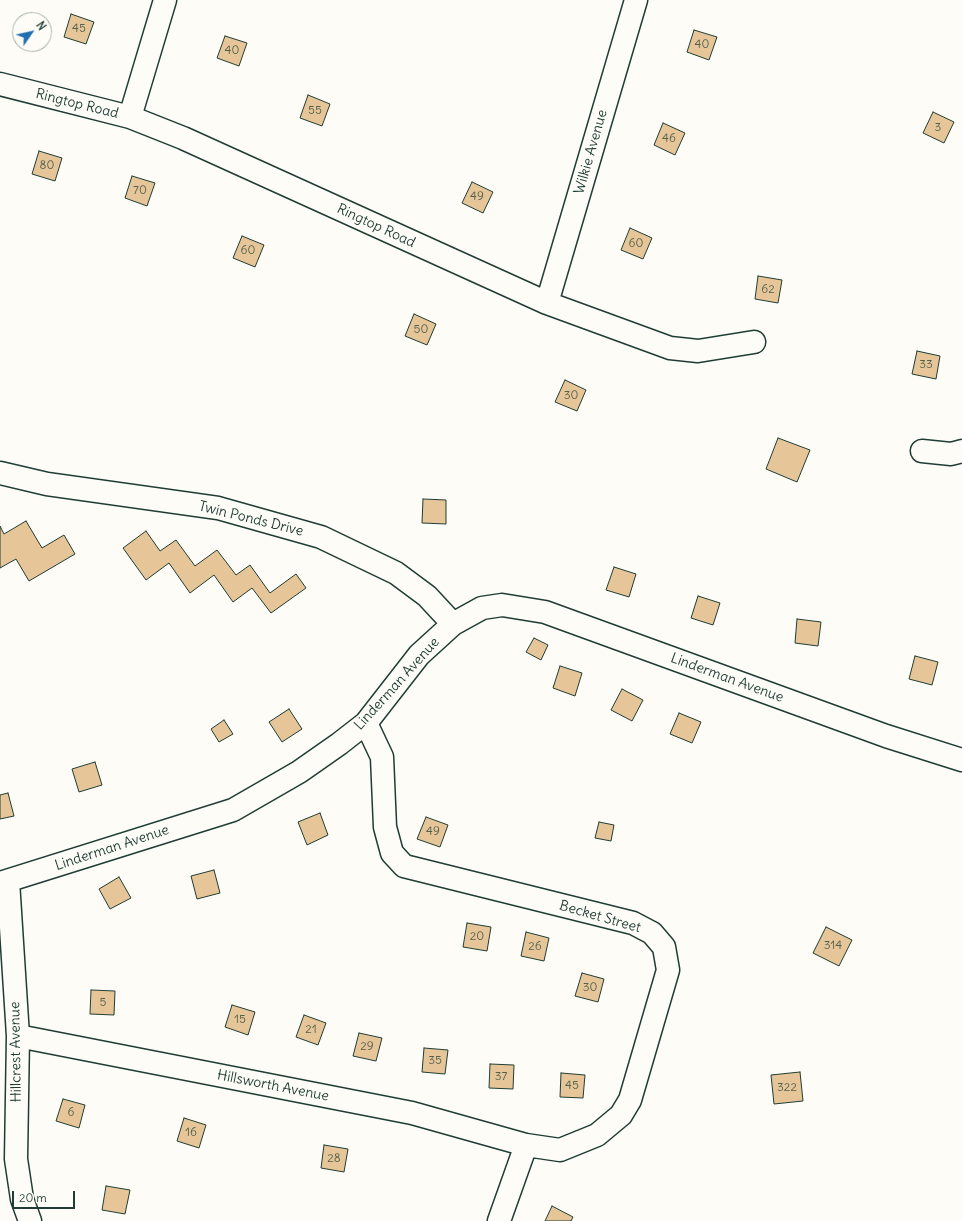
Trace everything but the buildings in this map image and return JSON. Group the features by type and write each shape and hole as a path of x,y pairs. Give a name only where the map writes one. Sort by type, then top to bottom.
{"street":[{"path":"130,117 165,0"},
{"name":"Wilkie Avenue","path":"547,303 636,0"},
{"name":"Ringtop Road","path":"0,84 130,117 184,138 547,303 670,348 698,351 754,342"},
{"path":"922,451 951,454 962,451"},
{"name":"Twin Ponds Drive","path":"0,473 47,484 218,508 321,537 396,573 428,596 453,624"},
{"name":"Linderman Avenue","path":"4,882 233,810 299,772 366,723 419,655 453,624 482,608 502,605 545,612 886,736 962,760"},
{"name":"Becket Street","path":"366,723 382,757 386,815 385,827 392,853 404,866 633,923 652,933 664,947 668,970 630,1100 622,1115 597,1134 560,1150 526,1145"},
{"name":"Hillcrest Avenue","path":"4,882 18,1036 16,1159 22,1199 30,1221"},
{"name":"Hillsworth Avenue","path":"18,1036 412,1113 526,1145"},
{"path":"499,1221 526,1145"}]}
